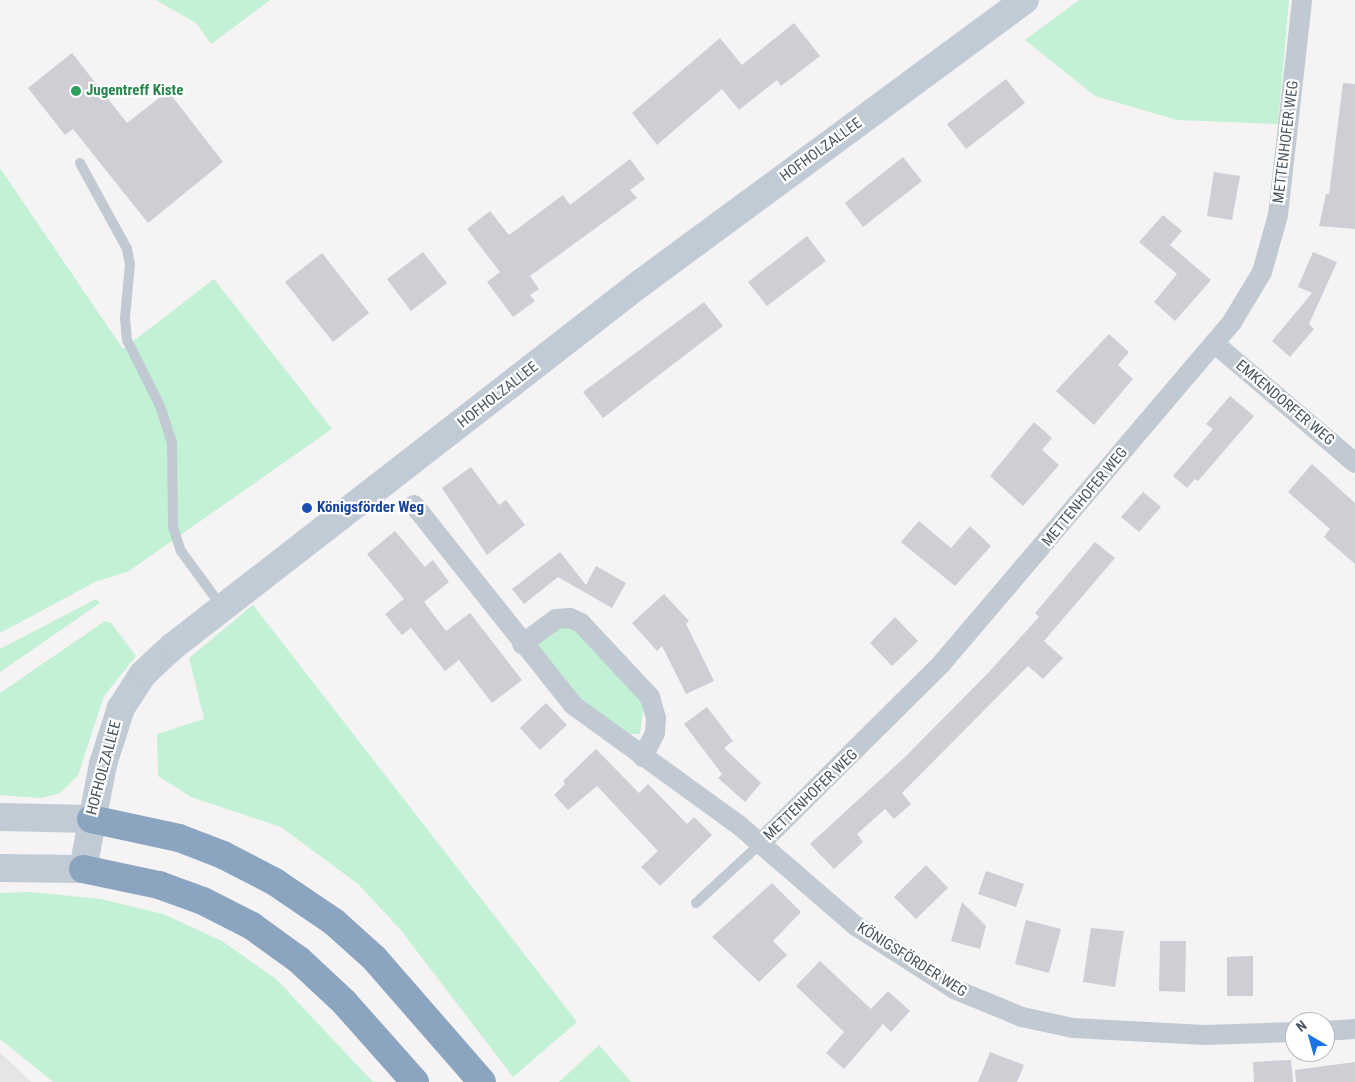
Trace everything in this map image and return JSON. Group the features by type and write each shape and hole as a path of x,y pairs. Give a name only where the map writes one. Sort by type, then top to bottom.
{"highway":[{"path":"91,820 179,838 223,855 276,882 334,922 374,958 482,1082"},
{"path":"83,870 159,885 203,901 252,926 299,960 344,1002 415,1082"}],"street":[{"name":"HOFHOLZALLEE","path":"83,870 91,820 108,744 130,691 156,662 222,607 649,277 1025,0"},
{"name":"METTENHOFER WEG","path":"760,844 942,663 1214,343 1247,299 1262,272 1270,248 1285,168 1302,0"},
{"name":"EMKENDORFER WEG","path":"1214,343 1355,463"},
{"name":"KÖNIGSFÖRDER WEG","path":"414,505 522,644 573,705 760,844 838,912 887,948 954,989 1022,1017 1073,1028 1140,1034 1285,1032"},
{"path":"522,644 556,619 570,618 581,623 650,696 656,718 655,733 643,757"},
{"path":"0,817 91,820"},
{"path":"0,868 83,870"},
{"path":"1335,1030 1355,1029"}],"lane":[{"path":"80,163 127,249 130,264 125,318 128,340 160,406 172,442 173,527 181,551 222,607"},
{"name":"METTENHOFER WEG","path":"696,903 760,844"}],"shaded area":[{"path":"0,1053 6,1058 31,1082 0,1082"}],"green space":[{"path":"156,0 270,0 211,44 196,23"},
{"path":"1079,0 1289,0 1278,124 1177,120 1095,96 1025,40"},
{"path":"0,168 123,349 214,279 332,429 129,571 95,582 0,633"},
{"path":"96,599 100,603 0,672 0,649"},
{"path":"253,605 577,1022 513,1077 400,929 358,884 281,827 191,797 158,776 157,734 204,719 189,658"},
{"path":"105,621 111,623 136,656 104,696 78,775 60,793 41,798 0,795 0,693"},
{"path":"560,627 568,627 576,632 644,704 640,734 628,734 592,708 571,690 538,650 538,644"},
{"path":"31,892 101,899 163,914 222,941 276,979 373,1082 53,1082 0,1039 0,893"},
{"path":"599,1045 631,1082 559,1082"}],"building":[{"path":"794,23 820,56 781,86 777,80 739,110 722,89 657,145 632,113 720,38 742,65"},
{"path":"72,53 127,123 168,91 223,162 148,223 73,129 65,135 28,88"},
{"path":"1006,79 1025,103 966,149 947,124"},
{"path":"1343,83 1355,84 1355,229 1319,226 1326,194 1329,194"},
{"path":"903,157 922,181 863,227 845,203"},
{"path":"630,159 645,179 630,190 637,198 530,276 539,289 530,295 535,301 513,317 487,282 500,272 467,229 490,211 509,235 563,195 570,205"},
{"path":"1214,172 1240,176 1232,220 1207,216"},
{"path":"1163,215 1182,231 1170,245 1211,280 1175,321 1154,302 1177,274 1139,242"},
{"path":"807,236 826,261 767,306 748,282"},
{"path":"423,252 447,283 411,311 387,279"},
{"path":"1313,252 1337,262 1309,324 1314,329 1290,357 1272,341 1312,293 1298,287"},
{"path":"322,253 369,313 333,342 285,282"},
{"path":"704,302 723,326 603,418 583,392"},
{"path":"1109,334 1129,352 1118,365 1133,379 1094,425 1056,391"},
{"path":"1230,396 1254,416 1198,481 1195,479 1187,488 1173,476 1213,429 1206,424"},
{"path":"1034,422 1052,438 1042,450 1059,465 1023,506 990,476"},
{"path":"1312,464 1355,503 1355,564 1324,537 1330,529 1288,492"},
{"path":"471,467 499,505 506,500 525,525 487,555 442,488"},
{"path":"1143,492 1161,507 1139,532 1121,517"},
{"path":"919,521 951,548 970,526 991,546 955,586 901,542"},
{"path":"395,531 425,567 433,560 449,582 424,602 446,631 470,613 522,680 492,703 459,660 445,671 411,628 402,635 385,614 404,599 367,554"},
{"path":"1095,542 1115,558 1044,641 1063,658 1043,679 1028,666 902,793 911,804 894,819 885,809 857,834 863,842 834,869 810,844 905,757 988,673 1039,617 1035,613"},
{"path":"560,552 586,585 596,566 626,583 612,608 558,577 524,604 512,589"},
{"path":"664,594 689,621 686,624 714,681 686,694 662,646 657,651 632,623"},
{"path":"895,617 918,641 892,666 870,643"},
{"path":"546,703 567,725 540,750 520,728"},
{"path":"707,707 733,741 724,748 761,783 745,802 718,778 722,774 684,724"},
{"path":"596,749 639,793 648,784 687,824 694,817 712,835 660,886 641,867 658,851 597,786 568,810 554,795 565,784 563,781"},
{"path":"926,865 948,888 916,919 894,897"},
{"path":"986,871 1024,884 1016,907 978,894"},
{"path":"772,883 801,912 773,941 787,955 759,982 712,937"},
{"path":"962,902 986,926 980,949 951,941"},
{"path":"1026,920 1061,929 1049,973 1015,964"},
{"path":"1091,928 1124,931 1115,987 1083,982"},
{"path":"1160,941 1186,941 1185,992 1159,991"},
{"path":"1253,956 1253,996 1227,996 1227,957"},
{"path":"820,961 871,1009 888,991 910,1011 891,1032 883,1024 844,1069 826,1053 844,1032 796,986"},
{"path":"990,1052 1024,1065 1017,1082 978,1082"},
{"path":"1285,1060 1285,1062 1291,1062 1293,1082 1254,1082 1253,1062"},
{"path":"1355,1062 1355,1082 1296,1082 1295,1070"}],"place":[{"name":"Jugentreff Kiste","path":"76,91"},
{"name":"Königsförder Weg","path":"307,508"}]}
